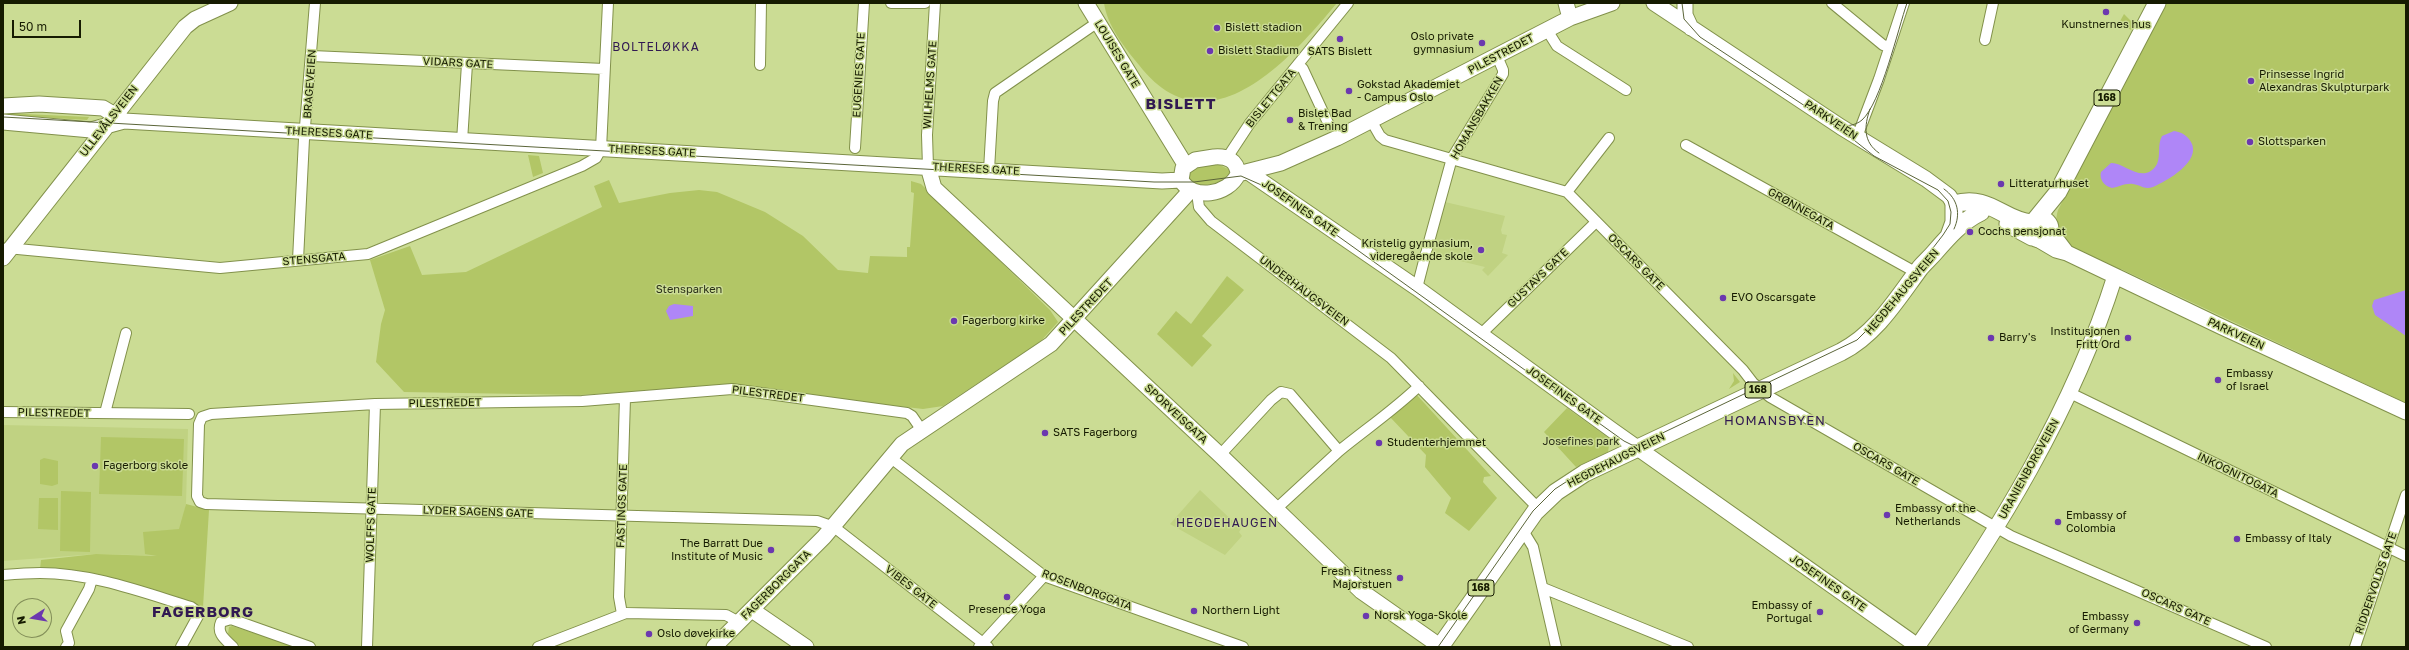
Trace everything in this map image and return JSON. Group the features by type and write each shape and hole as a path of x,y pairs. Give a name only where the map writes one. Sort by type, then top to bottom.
{"main road":[{"name":"168","path":"2040,229 2157,3"},
{"name":"PARKVEIEN","path":"1968,206 1982,202 2040,229"},
{"name":"HEGDEHAUGSVEIEN","path":"1536,510 1569,482 1637,448 1841,352 1861,340 1876,325 1948,236 1972,217 1968,206 1954,222 1948,236"},
{"name":"168","path":"1440,647 1536,510"}],"street":[{"name":"ULLEVÅLSVEIEN","path":"6,251 115,121 185,27 195,19 230,3"},
{"name":"BRAGEVEIEN","path":"298,260 315,3"},
{"path":"601,148 608,3"},
{"path":"760,65 761,3"},
{"name":"EUGENIES GATE","path":"855,148 864,3"},
{"path":"891,3 925,3"},
{"name":"WILHELMS GATE","path":"928,167 927,135 935,3"},
{"name":"LOUISES GATE","path":"1086,3 1186,166"},
{"name":"BISLETTGATA","path":"1227,158 1250,123 1348,3"},
{"path":"1566,3 1570,18"},
{"name":"PILESTREDET","path":"1243,173 1281,163 1372,122 1570,18 1612,3"},
{"name":"PARKVEIEN","path":"1654,3 1857,137 1926,179 1949,196 1968,206"},
{"path":"1684,3 1685,15 1691,28"},
{"path":"1832,3 1883,45 1889,47"},
{"path":"1857,137 1904,3"},
{"path":"1984,40 1993,3"},
{"path":"989,170 993,101 995,94 1098,22"},
{"path":"1547,30 1557,46 1626,90"},
{"name":"VIDARS GATE","path":"312,56 604,69"},
{"name":"HOMANSBAKKEN","path":"1417,288 1452,158 1503,74 1503,70 1497,56"},
{"path":"462,141 467,64"},
{"path":"1298,64 1303,69 1330,125"},
{"name":"THERESES GATE","path":"3,106 39,104 99,108 115,121"},
{"name":"THERESES GATE","path":"3,122 87,130 115,121 989,170 1189,188 1213,192 1227,187 1243,173"},
{"name":"OSCARS GATE","path":"1372,122 1380,136 1386,140 1567,192 1760,390 2011,536 2266,647"},
{"path":"1567,192 1610,138"},
{"name":"GRØNNEGATA","path":"1686,145 1917,273"},
{"name":"STENSGATA","path":"6,251 205,268 368,254 404,241 582,166 596,158 601,148"},
{"path":"1186,166 1202,159 1227,158 1243,173"},
{"name":"PILESTREDET","path":"199,424 202,417 211,414 375,404 582,401 742,389 907,413 912,416 923,432 1037,355 1074,319 1189,188 1181,171 1186,166"},
{"name":"SPORVEISGATA","path":"928,167 934,188 1220,455 1361,591 1440,647"},
{"name":"JOSEFINES GATE","path":"1243,173 1417,288 1637,448 1918,647"},
{"name":"UNDERHAUGSVEIEN","path":"1189,188 1201,211 1211,220 1391,358 1515,484 1536,510"},
{"name":"GUSTAVS GATE","path":"1480,335 1596,222"},
{"name":"PARKVEIEN","path":"2040,229 2067,253 2406,412"},
{"name":"URANIENBORGVEIEN","path":"1918,647 1997,528 2070,393 2115,276"},
{"name":"PILESTREDET","path":"105,413 126,334"},
{"path":"1276,510 1340,451 1374,422 1391,412 1419,386"},
{"path":"1220,455 1271,400 1281,392 1286,392 1340,451"},
{"name":"INKOGNITOGATA","path":"2070,393 2406,556"},
{"name":"FASTINGS GATE","path":"622,614 619,602 625,398"},
{"name":"WOLFFS GATE","path":"367,647 375,404"},
{"name":"PILESTREDET","path":"3,412 189,414"},
{"name":"LYDER SAGENS GATE","path":"199,424 197,496 203,504 817,521 834,527"},
{"name":"FAGERBORGGATA","path":"538,647 622,614 726,615 739,622 834,527 902,444 923,432"},
{"name":"ROSENBORGGATA","path":"891,458 1044,576 1236,646"},
{"name":"RIDDERVOLDS GATE","path":"2354,647 2406,496"},
{"name":"VIBES GATE","path":"834,527 983,646"},
{"path":"1522,529 1531,543 1556,647"},
{"path":"3,575 40,573 92,579 191,607 198,612 196,623 181,647"},
{"path":"983,646 1044,576"},
{"path":"71,646 66,631 89,589 92,579"},
{"path":"1543,588 1688,647"},
{"path":"752,610 806,647"},
{"path":"234,647 221,635 219,629 221,622 231,619 310,647"},
{"path":"714,647 739,622"},
{"path":"1440,647 1445,647"}],"shaded area":[{"path":"2174,131 2188,137 2193,149 2192,156 2188,163 2174,175 2150,188 2130,184 2112,188 2103,182 2101,172 2111,163 2140,173 2146,173 2152,170 2158,161 2162,136"},
{"path":"1445,202 1505,216 1501,230 1502,234 1507,235 1502,253 1508,255 1488,276 1482,270 1485,267 1431,254"},
{"path":"2406,290 2406,336 2375,315 2372,306 2374,300"},
{"path":"674,304 693,306 693,316 670,320 666,311 669,306"},
{"name":"Fagerborg skole","path":"3,425 188,429 186,504 175,556 96,554 3,561"},
{"path":"1200,490 1241,529 1239,532 1242,536 1225,555 1170,524"}],"green space":[{"name":"Bislett Stadium","path":"1104,3 1337,3 1295,50 1271,71 1246,89 1219,99 1192,101 1165,90 1139,65 1112,28"},
{"name":"Slottsparken","path":"2165,3 2406,3 2406,403 2121,269 2119,272 2097,262 2075,250 2059,233 2056,222 2058,210"},
{"path":"2124,14 2134,24 2131,30 2119,23"},
{"path":"3,113 89,117 87,120 3,115"},
{"path":"528,155 539,156 543,173 533,177"},
{"path":"1218,164 1230,170 1228,178 1210,184 1201,185 1191,183 1187,174 1195,167"},
{"name":"Stensparken","path":"609,180 619,203 670,193 699,190 717,192 765,212 803,236 838,270 868,273 870,256 907,257 907,247 910,247 914,193 911,192 911,181 921,184 1050,310 1058,322 1041,341 943,406 923,409 768,391 738,385 579,395 404,392 376,362 381,324 385,310 370,260 410,246 422,275 466,272 602,207 594,186"},
{"path":"1227,276 1244,290 1202,336 1212,345 1192,367 1157,334 1176,311 1191,324"},
{"path":"1733,373 1740,382 1729,389 1734,381"},
{"path":"1415,393 1491,476 1484,477 1483,482 1497,498 1469,531 1445,513 1451,498 1425,467 1426,455 1390,417"},
{"name":"Josefines park","path":"1567,408 1610,439 1608,452 1576,467 1544,432"},
{"path":"101,437 184,439 182,496 99,494"},
{"path":"44,458 58,461 58,484 52,486 40,484 40,460"},
{"path":"61,491 91,492 90,552 60,551"},
{"path":"39,498 58,498 58,530 38,529"},
{"path":"186,504 209,510 203,607 40,569 41,560 96,554 157,556 145,554 143,532 179,529"},
{"path":"232,626 297,647 241,647 228,634 229,627"}],"tram line":[{"path":"1438,647 1533,511 1555,489 1583,471 1857,340 1878,319 1950,224 1951,212 1948,201 1938,190 1874,156 1840,129 1700,37 1684,19 1682,3"},
{"path":"1836,124 1846,126 1856,124 1862,120 1869,111 1876,98 1888,65 1907,3"},
{"path":"1870,109 1866,133 1870,144 1879,153"},
{"path":"3,117 1154,182 1194,182 1241,176 1275,191 1624,441 1632,445 1650,445"},
{"path":"1944,189 1952,197 1957,207 1958,212 1954,229"},
{"path":"1448,647 1462,647"}],"place":[{"name":"Kunstnernes hus","path":"2106,12"},
{"name":"Bislett stadion","path":"1217,28"},
{"name":"SATS Bislett","path":"1340,39"},
{"name":"Oslo private gymnasium","path":"1482,43"},
{"name":"Bislett Stadium","path":"1210,51"},
{"name":"Prinsesse Ingrid Alexandras Skulpturpark","path":"2251,81"},
{"name":"Gokstad Akademiet - Campus Oslo","path":"1349,91"},
{"name":"Bislet Bad & Trening","path":"1290,120"},
{"name":"Slottsparken","path":"2250,142"},
{"name":"Litteraturhuset","path":"2001,184"},
{"name":"Cochs pensjonat","path":"1970,232"},
{"name":"Kristelig gymnasium, videregående skole","path":"1481,250"},
{"name":"EVO Oscarsgate","path":"1723,298"},
{"name":"Fagerborg kirke","path":"954,321"},
{"name":"Barry's","path":"1991,338"},
{"name":"Institusjonen Fritt Ord","path":"2128,338"},
{"name":"Embassy of Israel","path":"2218,380"},
{"name":"SATS Fagerborg","path":"1045,433"},
{"name":"Studenterhjemmet","path":"1379,443"},
{"name":"Fagerborg skole","path":"95,466"},
{"name":"Embassy of the Netherlands","path":"1887,515"},
{"name":"Embassy of Colombia","path":"2058,522"},
{"name":"Embassy of Italy","path":"2237,539"},
{"name":"The Barratt Due Institute of Music","path":"771,550"},
{"name":"Fresh Fitness Majorstuen","path":"1400,578"},
{"name":"Presence Yoga","path":"1007,597"},
{"name":"Northern Light","path":"1194,611"},
{"name":"Embassy of Portugal","path":"1820,612"},
{"name":"Norsk Yoga-Skole","path":"1366,616"},
{"name":"Embassy of Germany","path":"2137,623"},
{"name":"Oslo døvekirke","path":"649,634"}],"district":[{"name":"BOLTELØKKA","path":"656,47"},
{"name":"BISLETT","path":"1181,104"},
{"name":"HOMANSBYEN","path":"1775,421"},
{"name":"HEGDEHAUGEN","path":"1227,523"},
{"name":"FAGERBORG","path":"203,612"}]}
